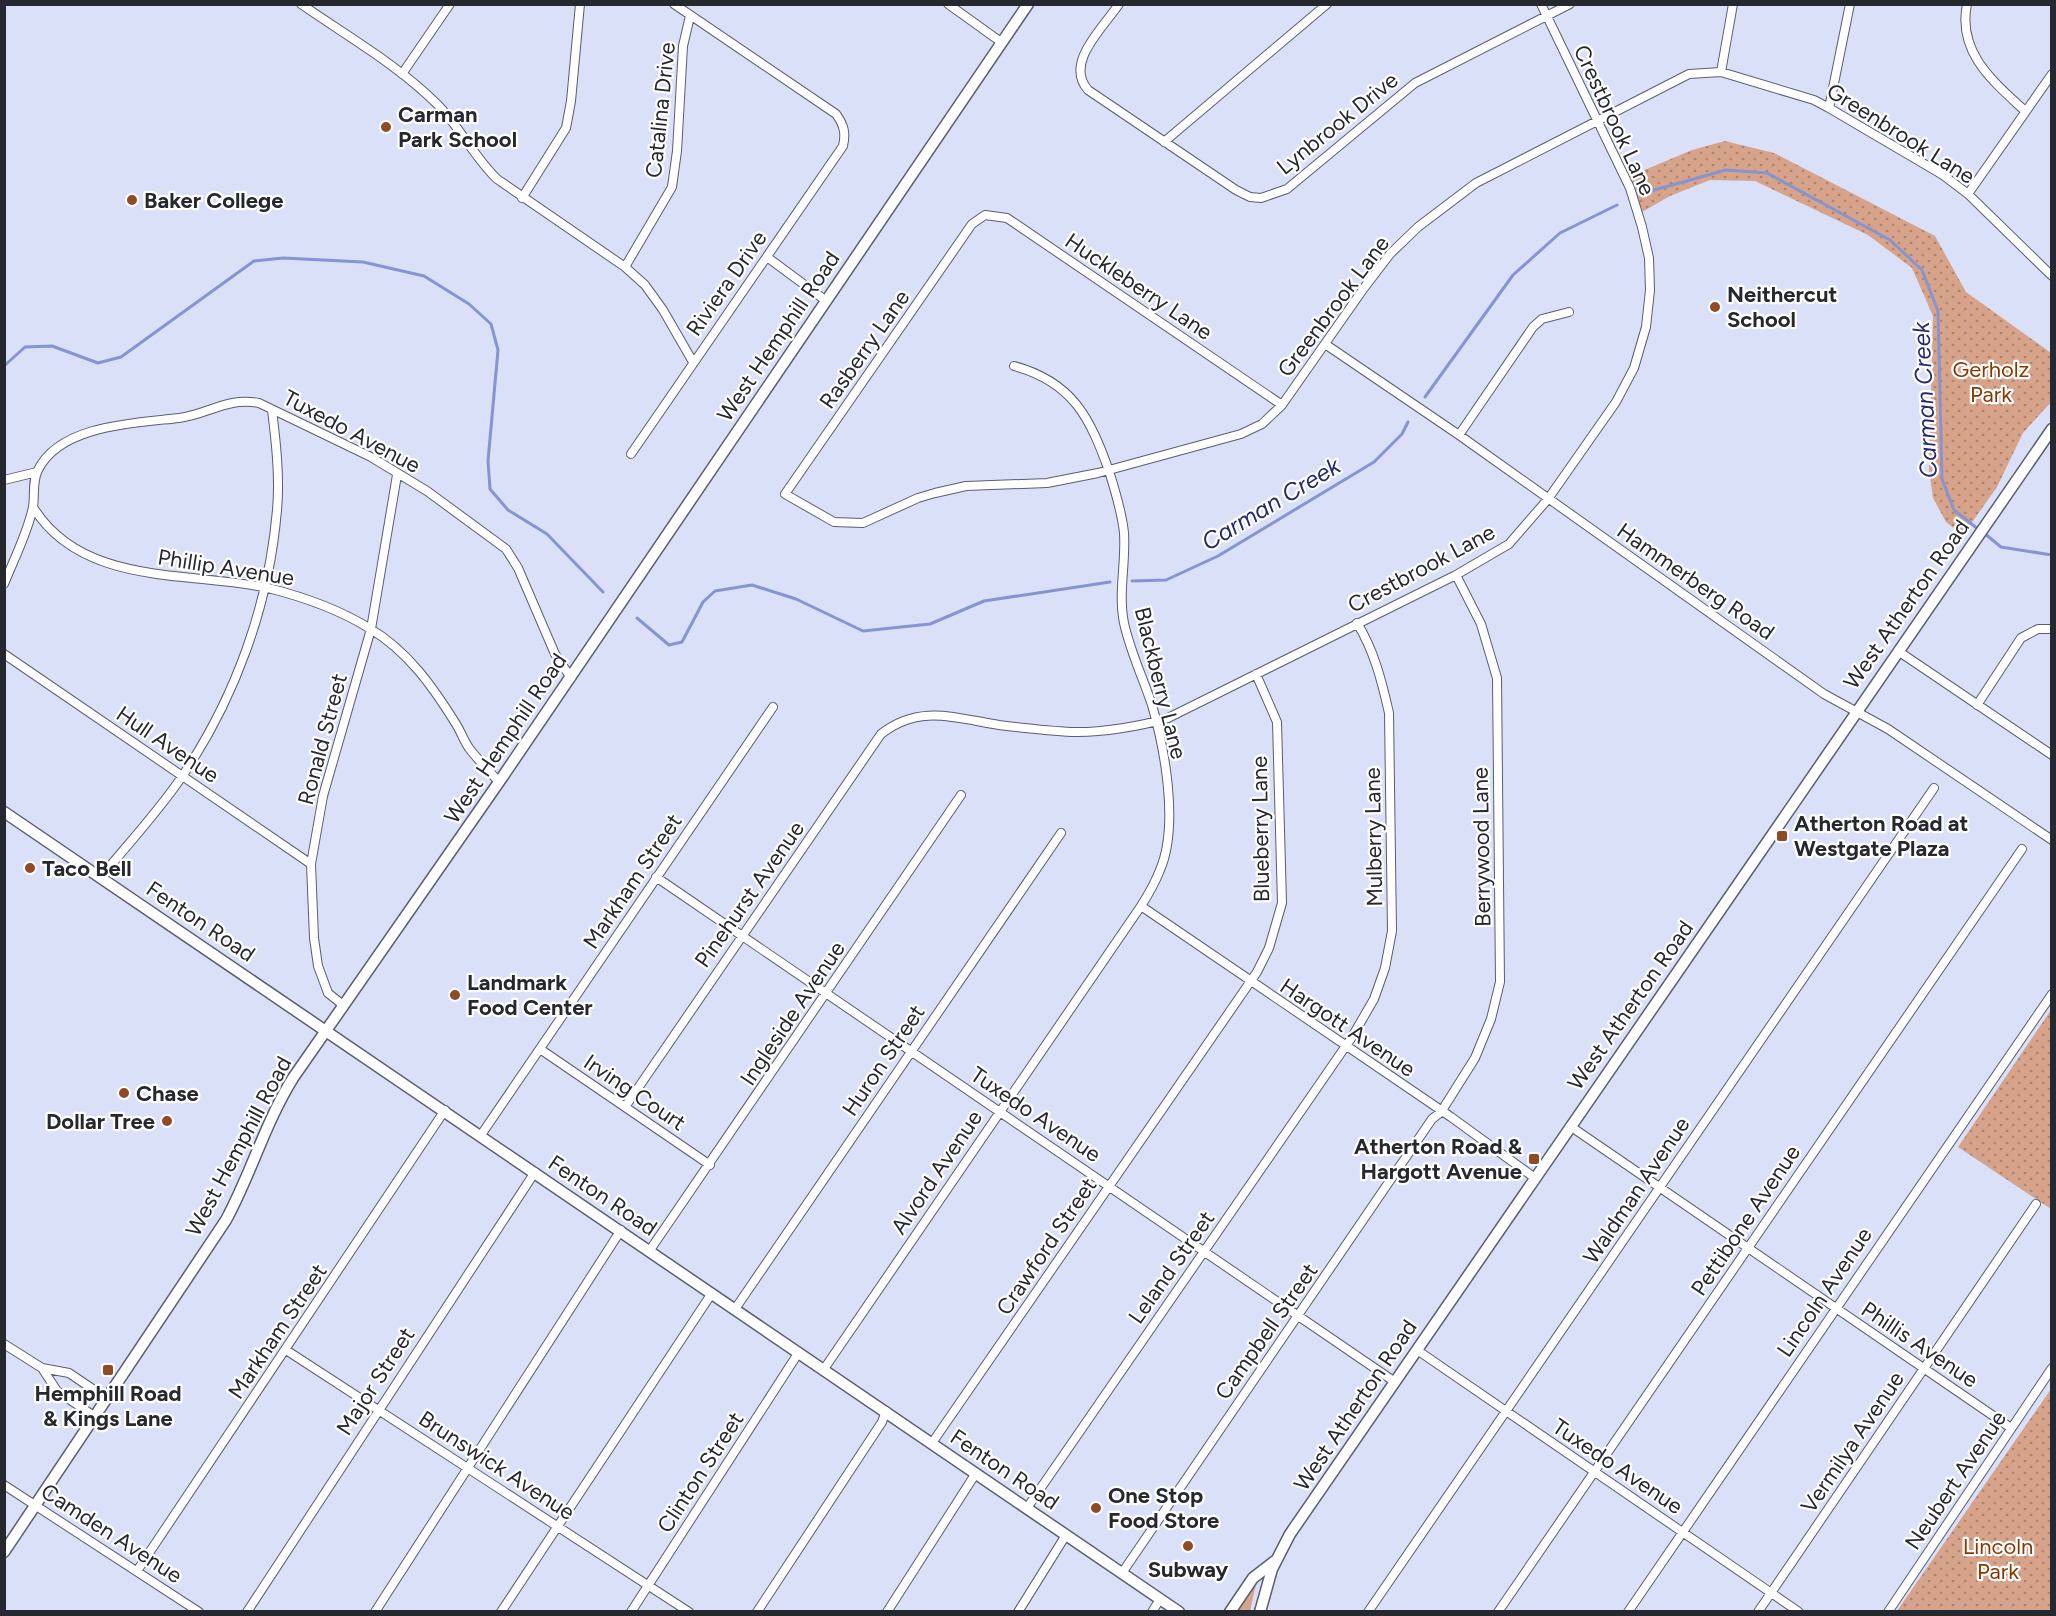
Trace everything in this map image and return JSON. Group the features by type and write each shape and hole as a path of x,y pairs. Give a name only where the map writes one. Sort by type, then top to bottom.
{"street":[{"path":"300,4 402,74 438,105 486,168 522,198 625,267 645,285 663,310 693,362"},
{"path":"402,74 450,4"},
{"path":"522,198 566,128 571,101 580,4"},
{"path":"675,4 690,16"},
{"path":"948,4 1001,42"},
{"name":"West Hemphill Road","path":"4,1552 226,1220 244,1184 274,1111 326,1029 571,678 825,300 1028,4"},
{"name":"Lynbrook Drive","path":"1119,4 1082,57 1078,74 1088,90 1250,197 1273,195 1287,189 1414,82 1570,4"},
{"path":"1164,142 1327,4"},
{"name":"Crestbrook Lane","path":"915,717 939,715 1000,725 1075,732 1154,722 1191,708 1456,575 1509,544 1548,499 1616,402 1634,368 1646,327 1650,290 1649,258 1630,188 1542,4"},
{"path":"1721,72 1733,4"},
{"path":"1829,108 1850,4"},
{"path":"1967,4 1967,37 1972,53 1983,71 2025,111"},
{"name":"Riviera Drive","path":"631,454 843,146 845,131 836,114 690,16"},
{"name":"Catalina Drive","path":"625,267 672,187 677,151 683,46 690,16"},
{"name":"Greenbrook Lane","path":"785,495 834,522 863,523 918,498 966,486 1047,483 1108,470 1241,434 1262,424 1282,405 1390,254 1418,227 1476,183 1598,123 1689,74 1721,72 1814,100 1829,108 1943,175 1968,194 2052,276"},
{"path":"1968,194 2052,74"},
{"name":"Huckleberry Lane","path":"972,224 985,215 1007,218 1282,405"},
{"name":"Rasberry Lane","path":"785,495 972,224"},
{"path":"767,257 825,300"},
{"path":"1459,435 1533,327 1542,319 1569,312"},
{"name":"Hammerberg Road","path":"1325,344 1459,435 1824,694 1888,729 2052,840"},
{"name":"Blackberry Lane","path":"1014,366 1048,378 1077,404 1091,424 1108,470 1124,533 1120,585 1124,623 1153,708 1169,798 1167,837 1161,869 1141,906"},
{"name":"Tuxedo Avenue","path":"37,472 55,450 89,431 186,417 234,400 259,403 371,457 397,475 427,491 506,549 518,568 555,654 571,678"},
{"path":"101,877 183,775 230,693 267,588 278,508 272,410"},
{"name":"West Atherton Road","path":"1260,1611 1275,1560 1416,1350 1855,711 2052,429"},
{"path":"4,480 37,472 33,507 4,584"},
{"name":"Ronald Street","path":"343,1005 328,993 318,966 314,938 311,864 323,796 371,629 397,475"},
{"name":"Phillip Avenue","path":"33,507 46,528 58,537 110,564 190,580 267,588 329,606 371,629 418,668 434,688 468,747 499,782"},
{"name":"Berrywood Lane","path":"1441,1112 1475,1058 1491,1019 1500,982 1497,678 1481,624 1456,575"},
{"name":"Mulberry Lane","path":"1344,1046 1374,999 1385,968 1392,932 1389,713 1382,681 1357,623"},
{"path":"1977,705 2021,638 2038,629 2052,629"},
{"path":"1898,651 2052,755"},
{"name":"Hull Avenue","path":"4,654 311,864"},
{"name":"Blueberry Lane","path":"1249,981 1269,948 1282,903 1276,722 1263,685 1256,674"},
{"name":"Markham Street","path":"481,1135 773,707"},
{"name":"Pinehurst Avenue","path":"625,1107 880,734 895,723 915,717"},
{"name":"Waldman Avenue","path":"1368,1611 1934,788"},
{"name":"Ingleside Avenue","path":"650,1250 961,795"},
{"name":"Fenton Road","path":"4,812 1179,1611"},
{"name":"Huron Street","path":"735,1309 1061,832"},
{"name":"Pettibone Avenue","path":"1498,1611 2022,849"},
{"name":"Tuxedo Avenue","path":"656,877 1395,1382"},
{"name":"Hargott Avenue","path":"1141,906 1535,1178"},
{"name":"Alvord Avenue","path":"824,1369 1141,906"},
{"name":"Crawford Street","path":"932,1443 1249,981"},
{"name":"Lincoln Avenue","path":"1628,1611 2052,994"},
{"name":"Leland Street","path":"1027,1508 1344,1046"},
{"name":"Irving Court","path":"540,1049 710,1165"},
{"name":"Markham Street","path":"137,1571 445,1110"},
{"name":"Campbell Street","path":"1122,1572 1432,1119 1441,1112"},
{"name":"Phillis Avenue","path":"1570,1126 2011,1428"},
{"name":"Major Street","path":"247,1611 535,1172"},
{"name":"Vermilya Avenue","path":"1758,1611 2036,1204"},
{"path":"375,1611 621,1230"},
{"path":"501,1611 712,1293"},
{"path":"4,1344 42,1368 69,1373 106,1398"},
{"name":"Brunswick Avenue","path":"286,1350 688,1611"},
{"name":"Tuxedo Avenue","path":"1416,1350 1799,1611"},
{"name":"Clinton Street","path":"631,1611 799,1352"},
{"path":"42,1368 57,1390 94,1416"},
{"name":"Neubert Avenue","path":"1888,1611 2052,1368"},
{"path":"757,1611 886,1412"},
{"path":"886,1611 976,1473"},
{"name":"Camden Avenue","path":"4,1485 199,1611"},
{"path":"1018,1611 1066,1534"},
{"path":"1230,1611 1253,1578 1275,1560"},
{"path":"1152,1611 1160,1599"}],"green space":[{"name":"Gerholz Park","path":"1725,141 1774,153 1935,236 1966,292 2051,353 2051,402 2023,433 1997,487 1963,535 1946,522 1933,498 1929,469 1933,316 1912,268 1868,235 1755,181 1710,180 1670,196 1642,212 1628,177 1692,150"},
{"path":"2051,1010 2051,1209 1958,1147"},
{"name":"Lincoln Park","path":"2051,1389 2051,1611 1897,1611"},
{"path":"1257,1580 1250,1611 1234,1612"}],"waterway":[{"name":"Carman Creek","path":"1647,192 1726,170 1767,173 1890,240 1922,270 1938,311 1942,479 1954,510 1978,529"},
{"name":"Carman Creek","path":"1425,397 1513,275 1560,233 1617,205"},
{"name":"Carman Creek","path":"4,366 25,347 52,346 98,363 121,357 254,261 283,258 363,262 424,276 469,304 491,324 498,350 488,461 490,489 508,510 547,534 603,592"},
{"name":"Carman Creek","path":"1132,581 1166,580 1218,556 1374,462 1402,434 1408,422"},
{"name":"Carman Creek","path":"1984,533 2001,547 2052,555"},
{"name":"Carman Creek","path":"637,618 669,645 682,642 703,602 715,591 752,585 796,599 863,631 930,624 984,601 1110,582"}],"place":[{"name":"Carman Park School","path":"386,127"},
{"name":"Baker College","path":"132,200"},
{"name":"Neithercut School","path":"1715,307"},
{"name":"Atherton Road at Westgate Plaza","path":"1782,836"},
{"name":"Taco Bell","path":"30,868"},
{"name":"Landmark Food Center","path":"455,995"},
{"name":"Chase","path":"124,1093"},
{"name":"Dollar Tree","path":"167,1121"},
{"name":"Atherton Road & Hargott Avenue","path":"1534,1159"},
{"name":"Hemphill Road & Kings Lane","path":"108,1370"},
{"name":"One Stop Food Store","path":"1096,1508"},
{"name":"Subway","path":"1188,1546"}]}
